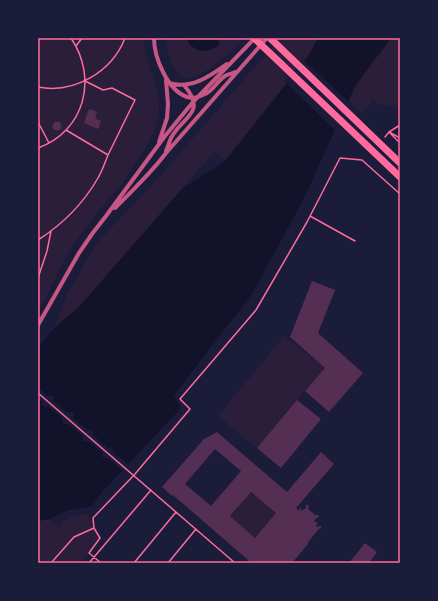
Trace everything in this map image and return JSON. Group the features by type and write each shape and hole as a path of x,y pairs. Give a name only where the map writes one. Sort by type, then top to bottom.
{"main road":[{"path":"255,38 400,177"},
{"path":"270,38 400,163"}],"street":[{"path":"154,38 156,53 166,78 172,88 188,97 199,97 207,94 226,75 236,72"},
{"path":"38,325 79,253 158,146 193,102 255,38"},
{"path":"106,216 158,163 266,38"},
{"path":"169,82 180,85 197,83 215,73 234,59"},
{"path":"158,146 167,118 168,104 166,78"},
{"path":"166,153 171,138 192,114 194,108 193,97 184,85"}],"path":[{"path":"38,148 57,138 66,130 80,108 85,90 83,63 71,38"},
{"path":"76,46 82,38"},
{"path":"38,87 63,87 85,81 100,72 112,60 125,38"},
{"path":"38,240 65,220 85,198 99,177 135,100 112,88 103,90 85,81"},
{"path":"38,122 49,143"},
{"path":"66,130 108,155"},
{"path":"400,138 389,132 400,143"},
{"path":"101,563 89,553 100,538 94,528 93,518 135,474 190,409 180,400 256,310 307,222 340,158 362,160 400,194"},
{"path":"310,216 355,241"},
{"path":"38,278 47,251 51,231"},
{"path":"38,393 235,563"},
{"path":"89,563 151,490"},
{"path":"134,563 176,512"},
{"path":"51,563 74,537 94,528"},
{"path":"168,563 196,529"}],"shaded area":[{"path":"38,38 144,38 147,57 158,93 159,112 154,130 137,162 116,191 93,217 66,257 38,311"},
{"path":"165,38 239,38 241,41 214,65 197,76 189,78 183,77 179,74 173,65"},
{"path":"186,38 216,38 220,44 211,50 201,51 193,47"},
{"path":"280,38 318,38 309,55 225,161 214,152 79,307 55,327 68,292 97,243 162,174"},
{"path":"318,38 391,38 355,86 304,198 252,294 174,395 181,408 102,492 92,506 69,510 49,519 38,521 38,348 55,327 79,307 182,189 225,161 309,55"},
{"path":"391,38 400,38 400,110 379,104 373,100 361,113 349,101 355,86"},
{"path":"284,336 325,368 257,448 218,416"},
{"path":"251,492 276,513 255,538 230,517"},
{"path":"83,514 89,516 94,528 101,538 80,563 38,563 38,521 49,519 59,527 75,515"}],"pier":[{"path":"303,59 350,103 337,132 285,82"},
{"path":"38,387 48,396 53,396 53,400 68,413 73,413 73,418 88,430 92,430 93,435 108,448 112,447 113,452 130,466 124,472 108,458 103,458 103,453 88,441 83,441 83,436 68,424 63,424 63,419 48,406 43,406 43,402 38,398"}],"building":[{"path":"89,109 97,112 95,118 101,121 98,129 84,123"},
{"path":"57,121 62,126 57,131 52,126"},
{"path":"312,281 335,290 318,333 363,373 329,412 305,391 325,368 290,337"},
{"path":"297,400 321,419 281,468 257,448"},
{"path":"217,432 287,492 321,452 334,464 296,508 299,511 301,508 301,511 306,508 306,505 309,505 308,509 319,517 316,518 314,522 317,522 317,525 315,524 317,527 321,526 321,528 292,563 252,563 247,561 248,560 162,487 204,439","holes":["215,449 241,471 211,506 185,484","251,492 276,513 255,538 230,516"]},
{"path":"365,543 377,552 369,563 349,563"}]}
